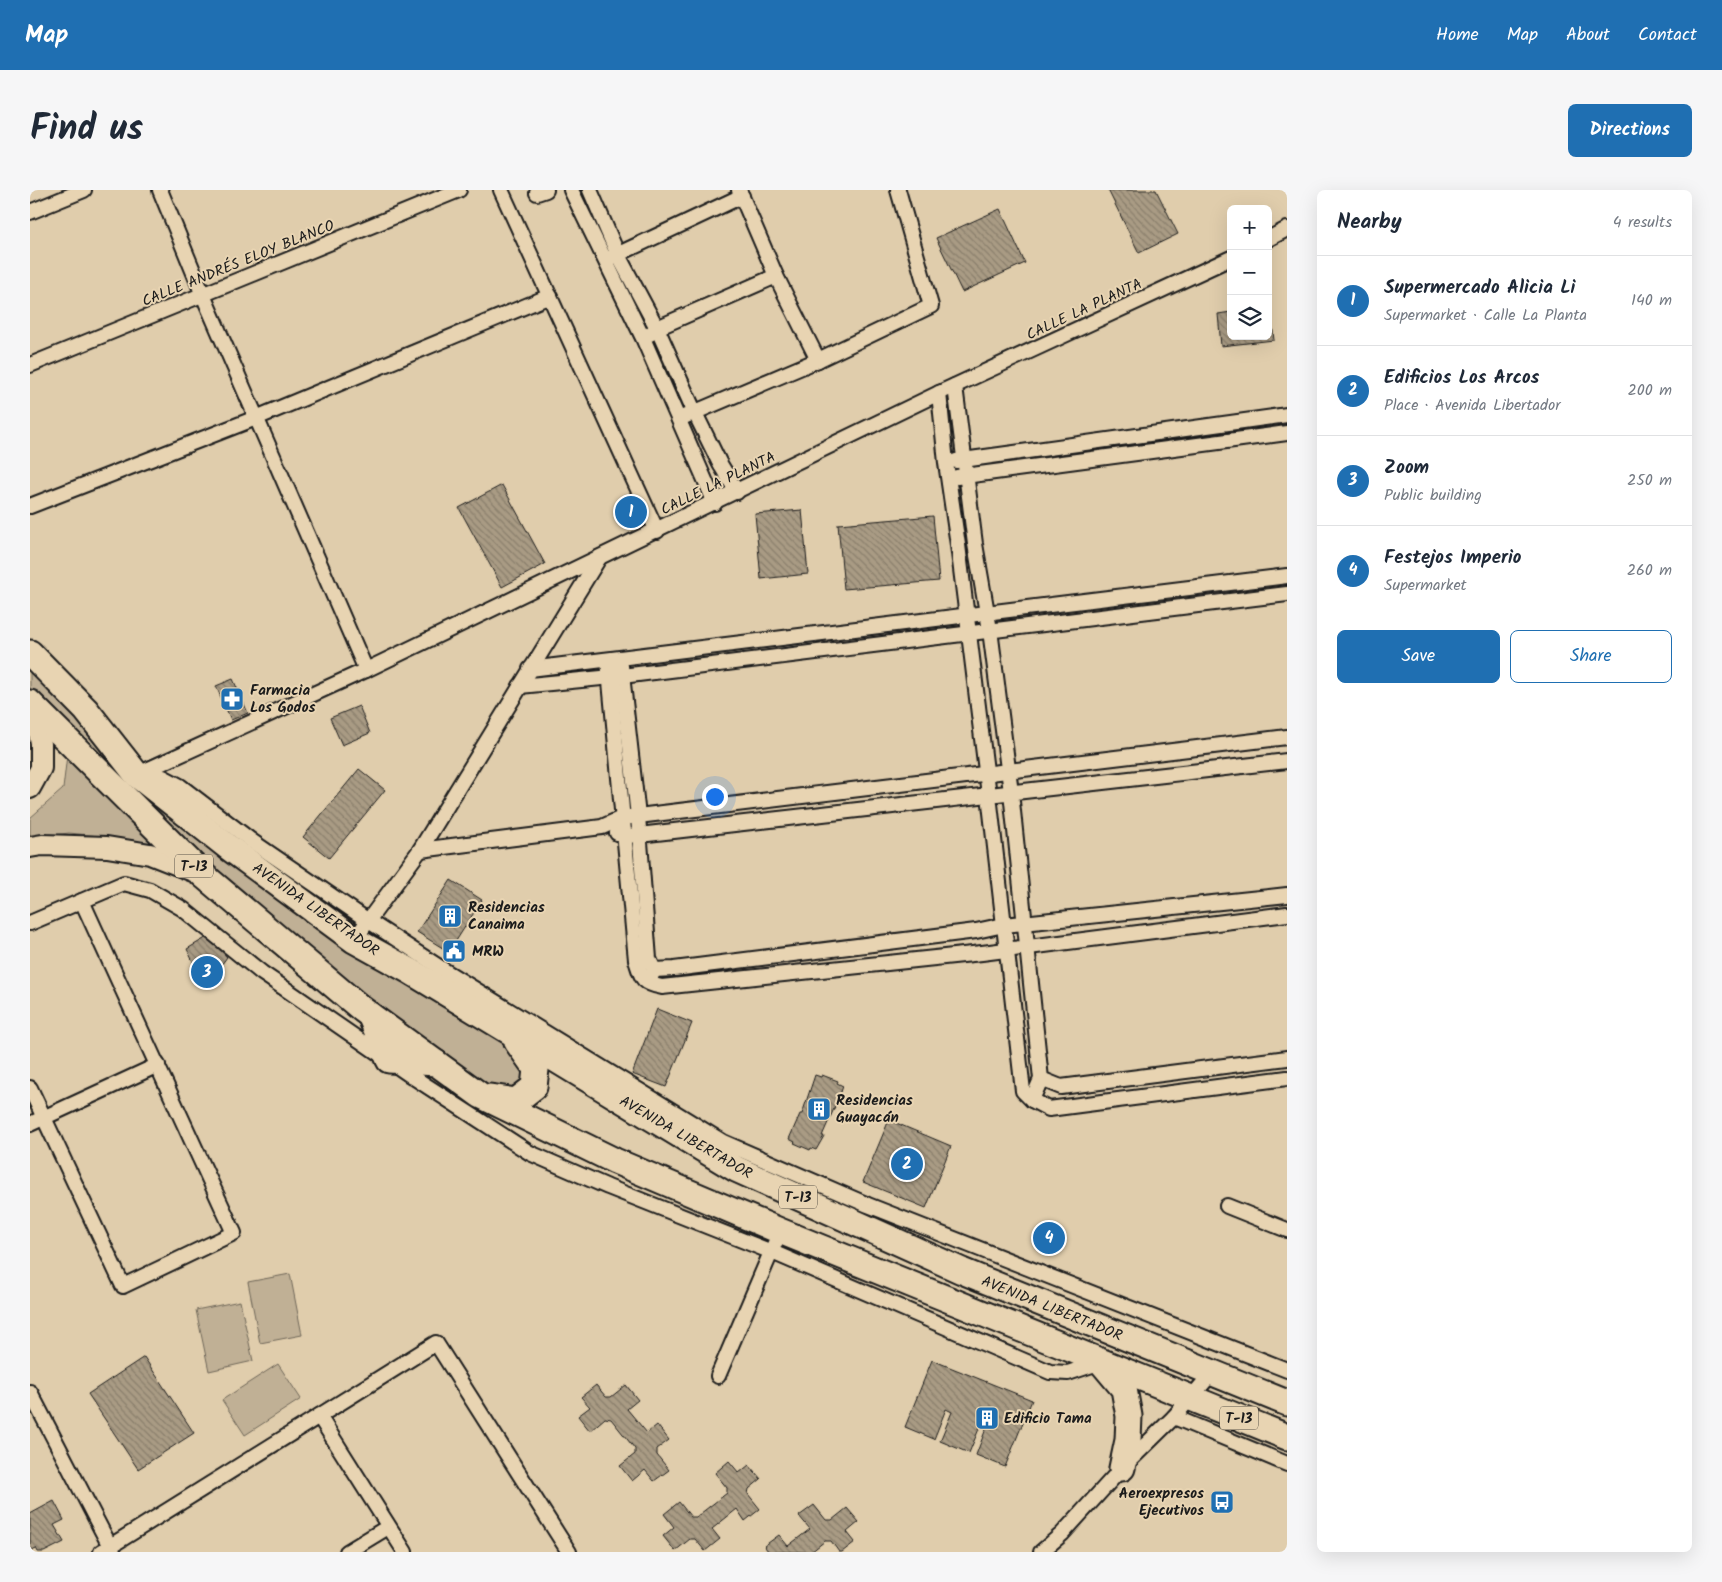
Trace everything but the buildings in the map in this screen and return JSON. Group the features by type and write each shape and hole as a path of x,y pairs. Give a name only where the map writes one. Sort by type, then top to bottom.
{"highway":[{"name":"AVENIDA LIBERTADOR","path":"30,653 86,710 137,775 228,847 360,930 410,971 736,1169 962,1271 1287,1403"},
{"name":"AVENIDA LIBERTADOR","path":"32,706 203,875 370,1015 480,1096 776,1241 1102,1362 1287,1437"},
{"name":"T-13","path":"410,971 450,974"},
{"path":"370,1015 389,1060 436,1063"},
{"name":"T-13","path":"480,1096 516,1101 534,1088 536,1069 512,1034"},
{"path":"1102,1362 1124,1390 1128,1407 1128,1440 1122,1468"}],"street":[{"path":"30,212 84,190"},
{"path":"160,190 203,295 366,670"},
{"name":"CALLE ANDRÉS ELOY BLANCO","path":"30,366 459,190"},
{"path":"501,190 657,531"},
{"path":"571,190 643,338 715,503"},
{"path":"590,190 618,255 657,328 720,464 737,492"},
{"path":"679,419 818,360 931,306 898,190"},
{"path":"604,260 618,255 740,193 776,276 818,360"},
{"path":"1272,237 1287,229"},
{"name":"CALLE LA PLANTA","path":"137,775 366,670 715,503 939,393 1227,260"},
{"path":"643,338 657,328 776,276"},
{"path":"30,506 256,418 550,296"},
{"path":"956,386 966,476 990,630 1026,923 1041,1079 1032,1100"},
{"path":"939,393 946,463 989,795 1023,1090 1032,1100 1049,1109 1287,1078"},
{"path":"946,463 1287,415"},
{"path":"949,479 1287,433"},
{"path":"360,930 420,850 600,557"},
{"path":"530,669 1287,576"},
{"path":"520,686 616,676 1287,594"},
{"name":"AVENIDA LIBERTADOR","path":"30,639 86,710"},
{"path":"614,659 638,816 632,835 636,960 642,978 647,984 662,987 860,967 1287,914"},
{"path":"616,676 622,818 632,835 649,959 654,970"},
{"path":"30,788 41,768 41,744 32,706"},
{"path":"420,850 602,827 622,818 986,772 1008,771 1287,737"},
{"path":"602,827 632,835 1287,761"},
{"path":"30,847 42,845 107,847 150,854 203,875"},
{"name":"AVENIDA LIBERTADOR","path":"30,924 124,883 150,890 183,909 262,973 530,1153 608,1187 776,1241"},
{"path":"654,970 855,946 1004,925 1287,895"},
{"path":"30,1088 123,1286 234,1233 82,901"},
{"name":"AVENIDA LIBERTADOR","path":"360,930 450,974 724,1142 868,1205 1287,1370"},
{"path":"855,946 860,967"},
{"path":"647,984 654,970"},
{"path":"1041,1079 1061,1087 1287,1058"},
{"path":"30,1124 158,1065"},
{"path":"1227,1206 1287,1230"},
{"path":"718,1376 776,1241"},
{"path":"30,1392 108,1550 436,1343 569,1552"},
{"path":"1041,1552 1062,1534 1122,1468 1174,1417 1212,1372"},
{"path":"319,1416 405,1552"},
{"path":"1174,1417 1287,1464"},
{"path":"347,1552 388,1527"}],"shaded area":[{"path":"30,661 265,886 530,1060 543,1087 498,1096 268,919 176,836 30,692"},
{"path":"67,755 166,849 120,838 69,833 30,838 30,818 63,789"},
{"path":"290,1274 302,1335 260,1343 248,1282"},
{"path":"240,1301 253,1361 209,1371 196,1310"},
{"path":"278,1364 301,1399 245,1435 222,1400"}],"place":[{"name":"Supermercado Alicia Li","path":"631,512"},
{"name":"Farmacia Los Godos","path":"232,699"},
{"name":"Residencias Canaima","path":"450,916"},
{"name":"MRW","path":"454,951"},
{"name":"Zoom","path":"207,972"},
{"name":"Residencias Guayacán","path":"819,1109"},
{"name":"Edificios Los Arcos","path":"907,1164"},
{"name":"Festejos Imperio","path":"1049,1238"},
{"name":"Edificio Tama","path":"987,1418"},
{"name":"Aeroexpresos Ejecutivos","path":"1222,1502"}]}
